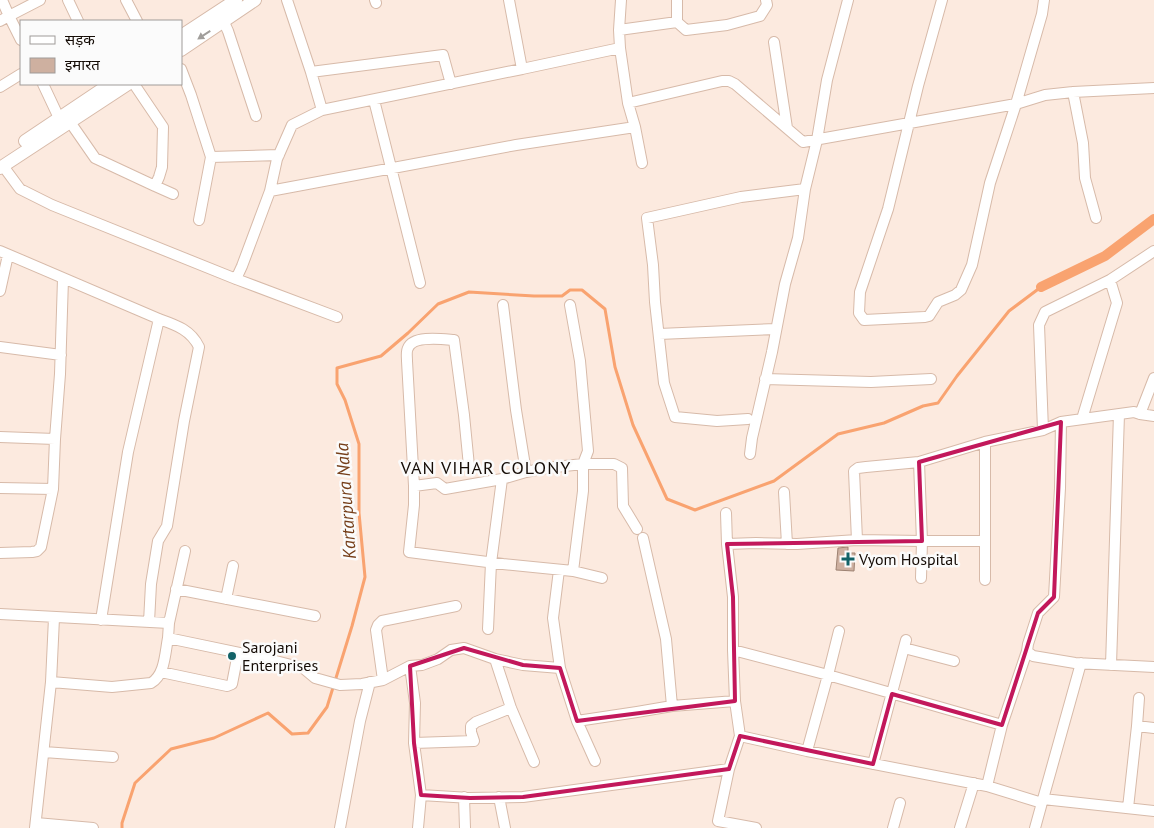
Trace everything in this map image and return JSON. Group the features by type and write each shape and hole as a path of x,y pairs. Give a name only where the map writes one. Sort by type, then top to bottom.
{"street":[{"path":"2,0 4,19 20,39"},
{"path":"4,19 40,0"},
{"path":"68,0 78,20"},
{"path":"126,0 136,20"},
{"path":"182,49 221,16 236,0"},
{"path":"182,36 255,0"},
{"path":"287,0 322,110"},
{"path":"509,0 522,69"},
{"path":"621,0 620,48 628,103 642,163"},
{"path":"677,0 677,22 686,30 727,25 760,16 769,2"},
{"path":"750,454 785,284 798,238 805,189 817,140 827,80 848,0"},
{"path":"942,0 918,86 888,209 860,292 859,313 864,320 929,316 938,302 955,295 961,290 972,265 990,183 1016,104 1042,14 1044,0"},
{"path":"221,16 228,31 256,116"},
{"path":"619,30 677,22"},
{"path":"774,42 787,128"},
{"path":"236,279 270,191 279,155 292,125 322,110 620,48"},
{"path":"311,72 443,55 451,84"},
{"path":"182,72 211,157 199,220"},
{"path":"0,87 20,75"},
{"path":"628,103 729,81 735,84 803,142 1016,104 1045,95 1154,88"},
{"path":"44,85 65,120 95,158 173,194"},
{"path":"65,120 108,85"},
{"path":"126,85 65,120 1,164 20,190 107,228 337,317"},
{"path":"135,85 163,127 162,167 154,186"},
{"path":"1073,92 1083,143 1085,178 1096,218"},
{"path":"374,100 420,283"},
{"path":"270,191 516,144 635,127"},
{"path":"211,157 279,155"},
{"path":"748,419 717,421 674,416 664,383 647,218 741,196 805,189"},
{"path":"1042,430 1038,325 1045,312 1110,280 1154,251"},
{"path":"0,291 4,253 159,320 174,324 188,332 195,339 199,347 184,421 167,526 158,541 151,584 149,622"},
{"path":"0,554 37,551 41,546 53,489 61,355 63,279"},
{"path":"1082,419 1117,303 1110,280"},
{"path":"503,305 526,472"},
{"path":"570,305 580,361 588,451 583,464 583,491 573,571"},
{"path":"101,620 128,452 159,320"},
{"path":"659,334 776,330"},
{"path":"469,466 454,340 423,339 412,343 408,348 407,376 414,486 409,552 573,571 602,578"},
{"path":"0,347 61,355"},
{"path":"1140,414 1154,378"},
{"path":"765,379 871,382 931,379"},
{"path":"856,540 854,472 858,468 919,462 985,442 1042,430 1061,422 1134,412 1154,416"},
{"path":"1111,665 1119,414"},
{"path":"987,786 1002,725 1038,613 1054,597 1060,488 1061,422"},
{"path":"0,438 55,439"},
{"path":"985,442 985,580"},
{"path":"919,462 922,541 921,578"},
{"path":"414,486 437,483 445,489 502,480 546,468 583,464 614,464 622,468 623,506 637,529"},
{"path":"488,629 491,563 502,480"},
{"path":"0,488 53,489"},
{"path":"784,492 787,544"},
{"path":"726,513 727,544 733,596 735,701 740,736 729,769 718,825 756,828"},
{"path":"643,538 666,639 672,706"},
{"path":"727,544 797,544 856,540 985,541"},
{"path":"51,682 112,687 151,683 156,680 161,672 169,623 185,551"},
{"path":"226,599 233,566"},
{"path":"559,570 553,618 560,668 577,721 595,761"},
{"path":"176,589 315,616"},
{"path":"383,680 376,630 378,625 382,621 456,606"},
{"path":"0,614 169,623"},
{"path":"54,618 51,682 36,826 93,828"},
{"path":"807,751 839,631"},
{"path":"168,638 302,668 315,678 340,685 383,680 410,666 422,665 438,659 451,650 464,648 495,659 523,665 560,668"},
{"path":"873,764 905,644 954,661"},
{"path":"733,650 1002,725"},
{"path":"1027,651 1033,656 1081,663 1154,667"},
{"path":"161,672 226,686 232,684 238,653"},
{"path":"495,659 511,708 534,762"},
{"path":"1035,828 1081,663"},
{"path":"410,666 415,703 414,743 421,795 418,828"},
{"path":"340,828 360,721 370,682"},
{"path":"1128,808 1139,698"},
{"path":"577,721 672,706 735,701"},
{"path":"414,743 474,742 471,726 476,722 511,708"},
{"path":"1136,726 1154,728"},
{"path":"740,736 807,751 974,783 1042,801 1154,811"},
{"path":"44,752 113,758"},
{"path":"421,795 523,797 729,769"},
{"path":"960,828 974,783"},
{"path":"464,797 465,828"},
{"path":"498,797 505,828"},
{"path":"893,828 900,804"}],"highlighted area":[{"path":"1061,422 1054,597 1038,613 1002,725 892,694 873,764 740,736 729,769 523,797 470,798 421,795 414,743 410,666 464,648 523,665 560,668 577,721 735,701 733,597 727,544 922,541 919,462"}],"building":[{"path":"848,547 848,553 855,553 854,571 836,570 838,548"}],"waterway":[{"path":"1041,287 1105,256 1154,219"},
{"name":"Kartarpura Nala","path":"122,828 135,783 171,749 214,738 268,713 292,734 308,733 327,707 365,577 359,513 359,444 345,400 337,384 337,368 381,356 438,304 469,292 562,296 570,290 582,290 605,309 615,367 633,425 667,499 695,510 774,481 838,434 884,423 923,406 938,403 1009,311 1041,287"}],"place":[{"name":"Vyom Hospital","path":"848,559"},
{"name":"Sarojani Enterprises","path":"232,656"}],"district":[{"name":"VAN VIHAR COLONY","path":"486,468"}]}
